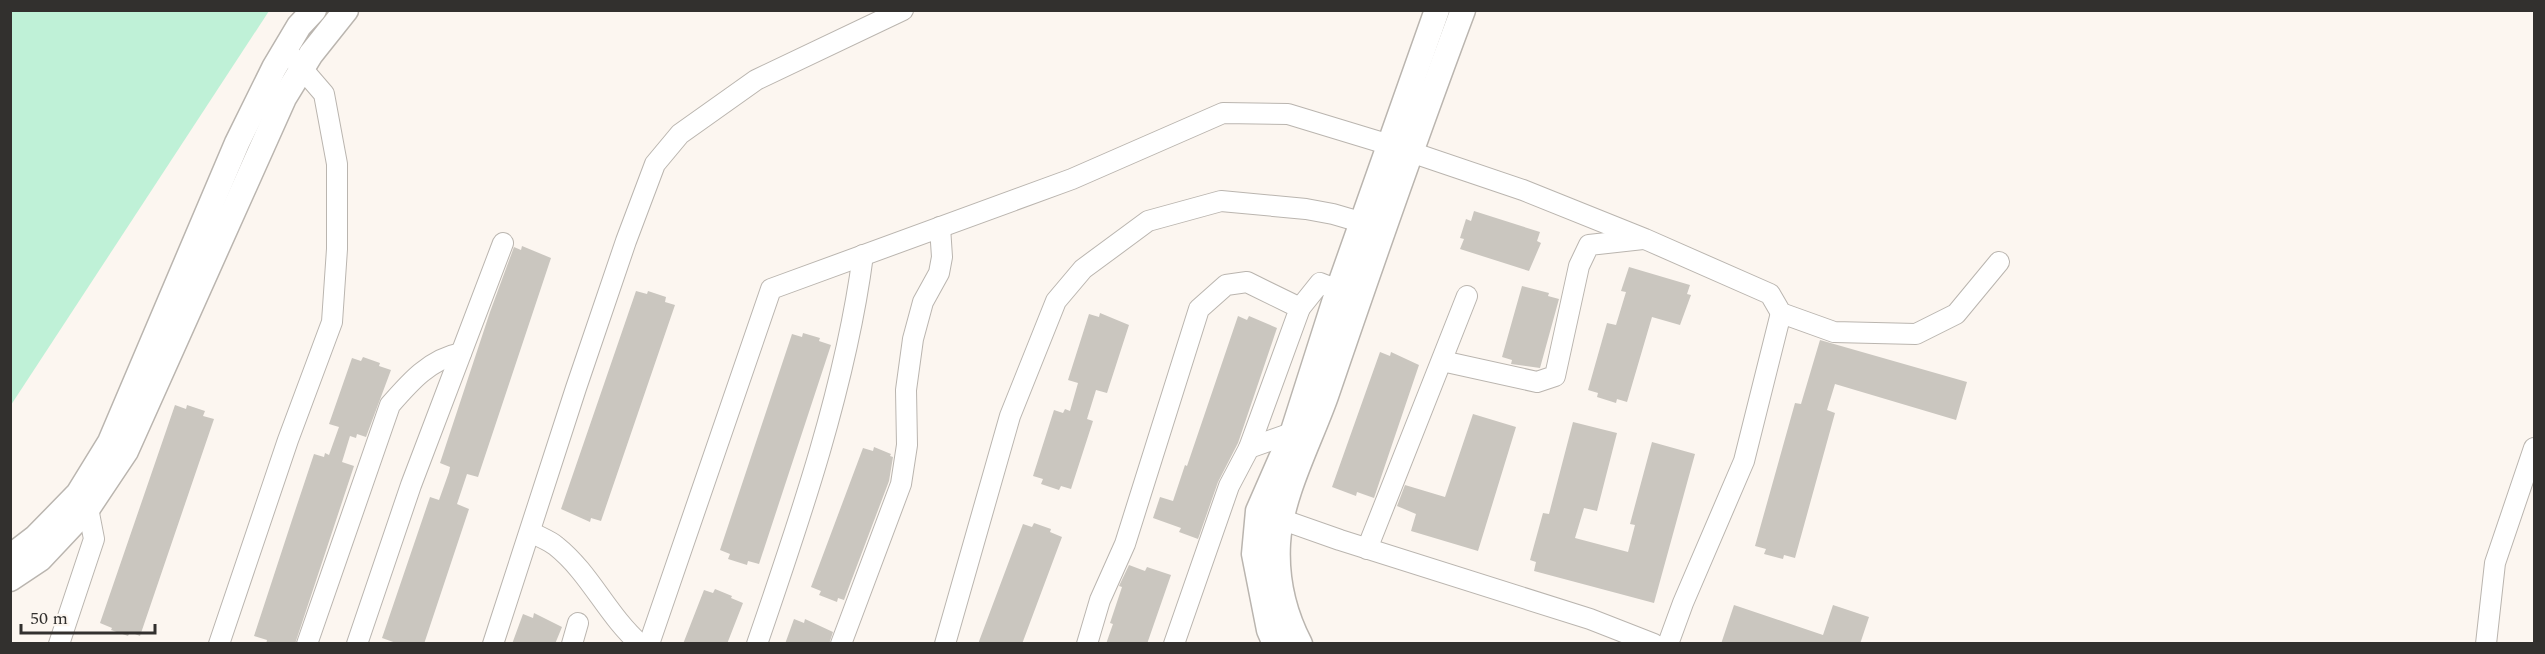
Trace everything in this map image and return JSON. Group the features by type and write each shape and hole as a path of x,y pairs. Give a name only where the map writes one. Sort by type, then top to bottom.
{"street":[{"path":"10,557 83,501 237,143 284,50 299,26 314,10"},
{"path":"10,579 40,559 83,501 126,451 284,98 338,17 346,10"},
{"path":"493,644 626,241 656,164 680,134 756,80 903,10"},
{"path":"1275,644 1269,630 1254,554 1258,511 1304,430 1399,149 1437,10"},
{"path":"1399,149 1463,10"},
{"path":"219,644 288,440 332,322 337,249 337,164 324,94 303,67 284,50"},
{"path":"649,644 771,289 1072,179 1223,113 1287,114 1523,190 1645,239 1770,294 1781,313 1834,332 1916,334 1956,314 1999,262"},
{"path":"945,644 1010,416 1056,301 1083,269 1148,221 1221,201 1306,209 1333,214 1372,226"},
{"path":"841,644 901,484 907,445 906,390 913,339 923,302 939,273 942,257 940,226"},
{"path":"1300,644 1280,593 1278,542 1338,290 1372,226"},
{"path":"1442,361 1537,382 1555,376 1579,266 1589,245 1645,239"},
{"path":"357,644 411,485 503,243"},
{"path":"757,644 833,401 856,308 863,255"},
{"path":"1087,644 1100,600 1125,544 1199,309 1226,285 1247,282 1300,308"},
{"path":"1174,644 1229,486 1249,448 1300,308 1320,283 1338,290"},
{"path":"1367,549 1467,296"},
{"path":"1668,644 1683,603 1744,461 1781,313"},
{"path":"307,644 390,405 416,376 447,356 461,353"},
{"path":"1249,448 1304,430"},
{"path":"2486,644 2495,563 2535,448"},
{"path":"59,644 94,539 83,501"},
{"path":"1258,511 1367,549 1568,612 1654,644"},
{"path":"531,532 556,546 564,554 587,578 612,615 640,644"},
{"path":"572,644 578,623"}],"green space":[{"path":"10,11 269,11 11,405"}],"building":[{"path":"1474,211 1540,232 1537,241 1541,243 1529,271 1460,249 1464,239 1460,238 1466,219 1471,221"},
{"path":"522,246 551,258 478,477 467,474 457,504 469,509 424,644 399,644 382,638 430,497 439,500 449,472 450,467 440,463 490,312 514,247 521,250"},
{"path":"1629,267 1690,285 1687,294 1691,295 1680,325 1652,317 1627,402 1617,399 1616,403 1597,397 1598,393 1588,390 1607,323 1616,325 1626,292 1621,291"},
{"path":"1522,286 1549,293 1548,296 1559,299 1540,368 1511,364 1512,360 1502,357"},
{"path":"636,291 647,294 648,291 666,297 665,302 675,305 601,521 591,518 590,522 561,509"},
{"path":"1100,313 1129,325 1107,393 1096,390 1087,419 1093,421 1071,489 1061,486 1059,490 1041,484 1043,479 1033,476 1054,410 1063,413 1065,409 1070,411 1078,383 1068,380 1089,314 1099,317"},
{"path":"1238,316 1247,320 1249,316 1277,328 1238,443 1218,482 1198,539 1179,532 1181,528 1153,518 1160,497 1173,501"},
{"path":"803,333 820,338 819,341 831,345 759,564 748,561 747,565 728,559 730,554 720,550 792,334 802,337"},
{"path":"1820,340 1967,382 1956,420 1835,384 1827,410 1835,413 1795,558 1784,555 1783,559 1764,554 1766,549 1755,546 1795,403 1801,404"},
{"path":"1380,352 1390,356 1391,352 1419,365 1374,498 1357,492 1356,496 1332,487"},
{"path":"363,357 391,370 366,437 357,434 356,438 350,436 342,462 354,466 295,644 266,644 267,640 254,636 314,454 324,457 325,453 329,455 339,427 329,424 352,358 361,361"},
{"path":"175,405 186,409 187,405 205,411 203,416 214,419 140,636 130,632 128,636 100,623"},
{"path":"1473,414 1516,427 1478,551 1411,531 1416,514 1397,506 1405,485 1445,497"},
{"path":"1573,422 1617,433 1597,511 1584,508 1575,538 1628,552 1635,525 1630,524 1652,442 1695,454 1654,603 1534,571 1536,562 1530,560 1543,513 1549,514"},
{"path":"874,447 893,457 889,481 844,600 838,598 837,602 819,595 821,591 811,587 863,448 873,451"},
{"path":"1034,523 1051,529 1050,532 1062,537 1022,644 978,644 1023,524 1032,527"},
{"path":"1129,565 1145,571 1147,567 1171,575 1147,644 1106,644 1113,624 1110,623 1122,587 1119,586"},
{"path":"715,589 743,603 727,644 683,644 704,590 713,593"},
{"path":"1734,605 1823,635 1833,605 1869,617 1860,644 1721,644"},
{"path":"534,613 562,627 555,644 512,644 523,614 533,618"},
{"path":"794,619 804,623 805,619 833,632 829,644 785,644"}]}
